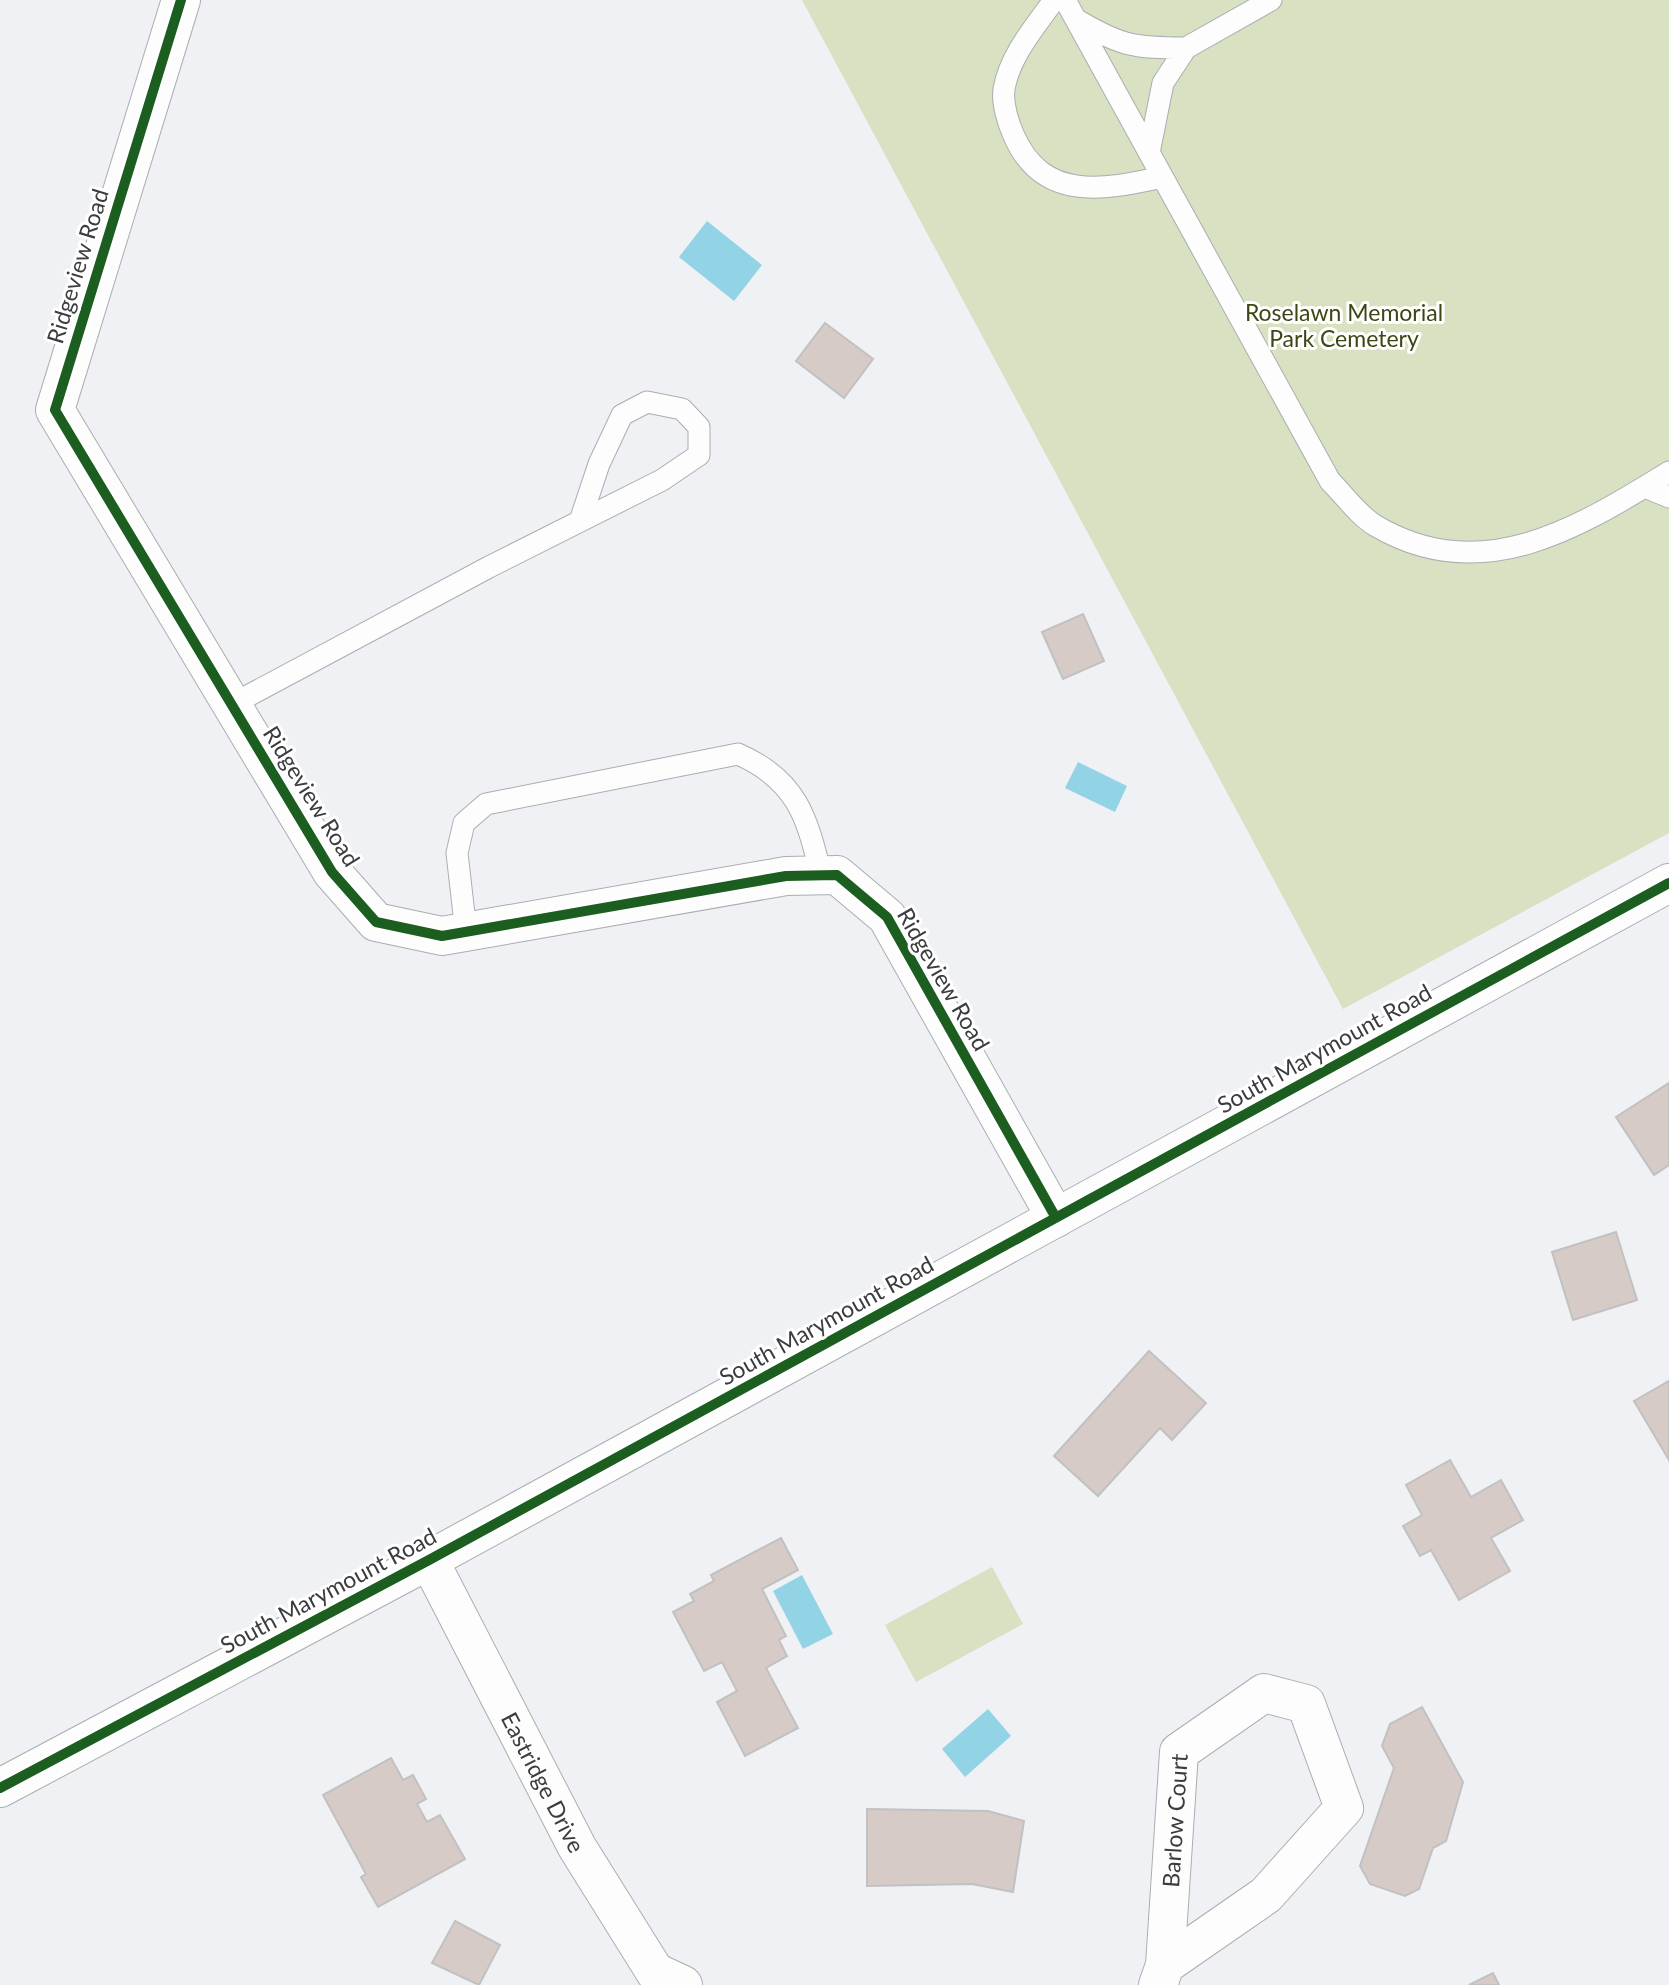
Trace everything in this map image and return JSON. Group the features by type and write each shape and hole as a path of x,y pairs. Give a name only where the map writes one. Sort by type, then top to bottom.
{"street":[{"name":"Ridgeview Road","path":"181,0 55,410 332,872 376,922 442,936 786,876 836,875 887,918 1056,1218"},
{"name":"South Marymount Road","path":"0,1788 429,1560 1669,884"},
{"name":"Eastridge Drive","path":"429,1560 576,1847 665,1981"},
{"name":"Barlow Court","path":"1264,1693 1306,1704 1344,1808 1266,1895 1161,1975 1180,1752 1264,1693"}],"lane":[{"path":"1054,0 1018,50 1004,90 1008,124 1021,153 1046,177 1084,189 1119,187 1162,177"},
{"path":"1065,0 1329,481 1374,524 1423,548 1484,551 1541,542 1592,519 1669,472"},
{"path":"1149,153 1163,83 1185,48 1271,0"},
{"path":"1075,19 1114,42 1185,48"},
{"path":"231,705 662,480 699,455 699,427 682,410 647,402 622,415 599,464 580,521"},
{"path":"1645,487 1669,497"},
{"path":"466,932 457,853 464,823 486,804 738,754 764,765 791,791 809,827 821,875"}],"green space":[{"name":"Roselawn Memorial Park Cemetery","path":"802,0 1669,0 1669,833 1343,1009"},
{"path":"992,1567 1023,1624 916,1682 885,1625"}],"water":[{"path":"707,221 762,265 734,301 679,257"},
{"path":"1078,762 1127,786 1115,812 1065,788"},
{"path":"802,1575 833,1634 803,1649 773,1591"},
{"path":"988,1709 1011,1736 965,1777 942,1749"}],"building":[{"path":"825,323 873,359 844,398 796,361"},
{"path":"1083,614 1104,661 1063,679 1042,632"},
{"path":"1669,1083 1669,1165 1654,1175 1616,1117"},
{"path":"1616,1232 1637,1300 1573,1320 1552,1252"},
{"path":"1149,1351 1206,1403 1172,1440 1160,1428 1098,1496 1054,1456"},
{"path":"1669,1381 1669,1460 1634,1401"},
{"path":"1450,1460 1471,1497 1501,1480 1523,1520 1491,1538 1510,1571 1459,1600 1431,1550 1420,1556 1403,1526 1422,1515 1406,1485"},
{"path":"781,1538 798,1570 762,1589 786,1636 779,1640 787,1656 766,1668 798,1728 745,1756 717,1702 737,1691 722,1662 704,1671 673,1612 694,1601 690,1594 714,1581 711,1575"},
{"path":"1422,1707 1463,1782 1446,1841 1433,1848 1419,1889 1405,1896 1370,1884 1360,1866 1394,1768 1382,1746 1390,1724"},
{"path":"391,1758 403,1780 413,1775 426,1799 417,1804 427,1822 440,1815 465,1859 378,1907 361,1877 366,1874 323,1795"},
{"path":"867,1809 988,1811 1024,1821 1013,1892 972,1884 867,1886"},
{"path":"455,1921 500,1945 479,1985 432,1963"},
{"path":"1493,1973 1499,1985 1469,1985"}],"cycle path":[{"path":"181,0 55,410 332,872 376,922 442,936 786,876 837,875 887,917 1056,1218"},
{"path":"0,1788 429,1560 1669,883"}]}
